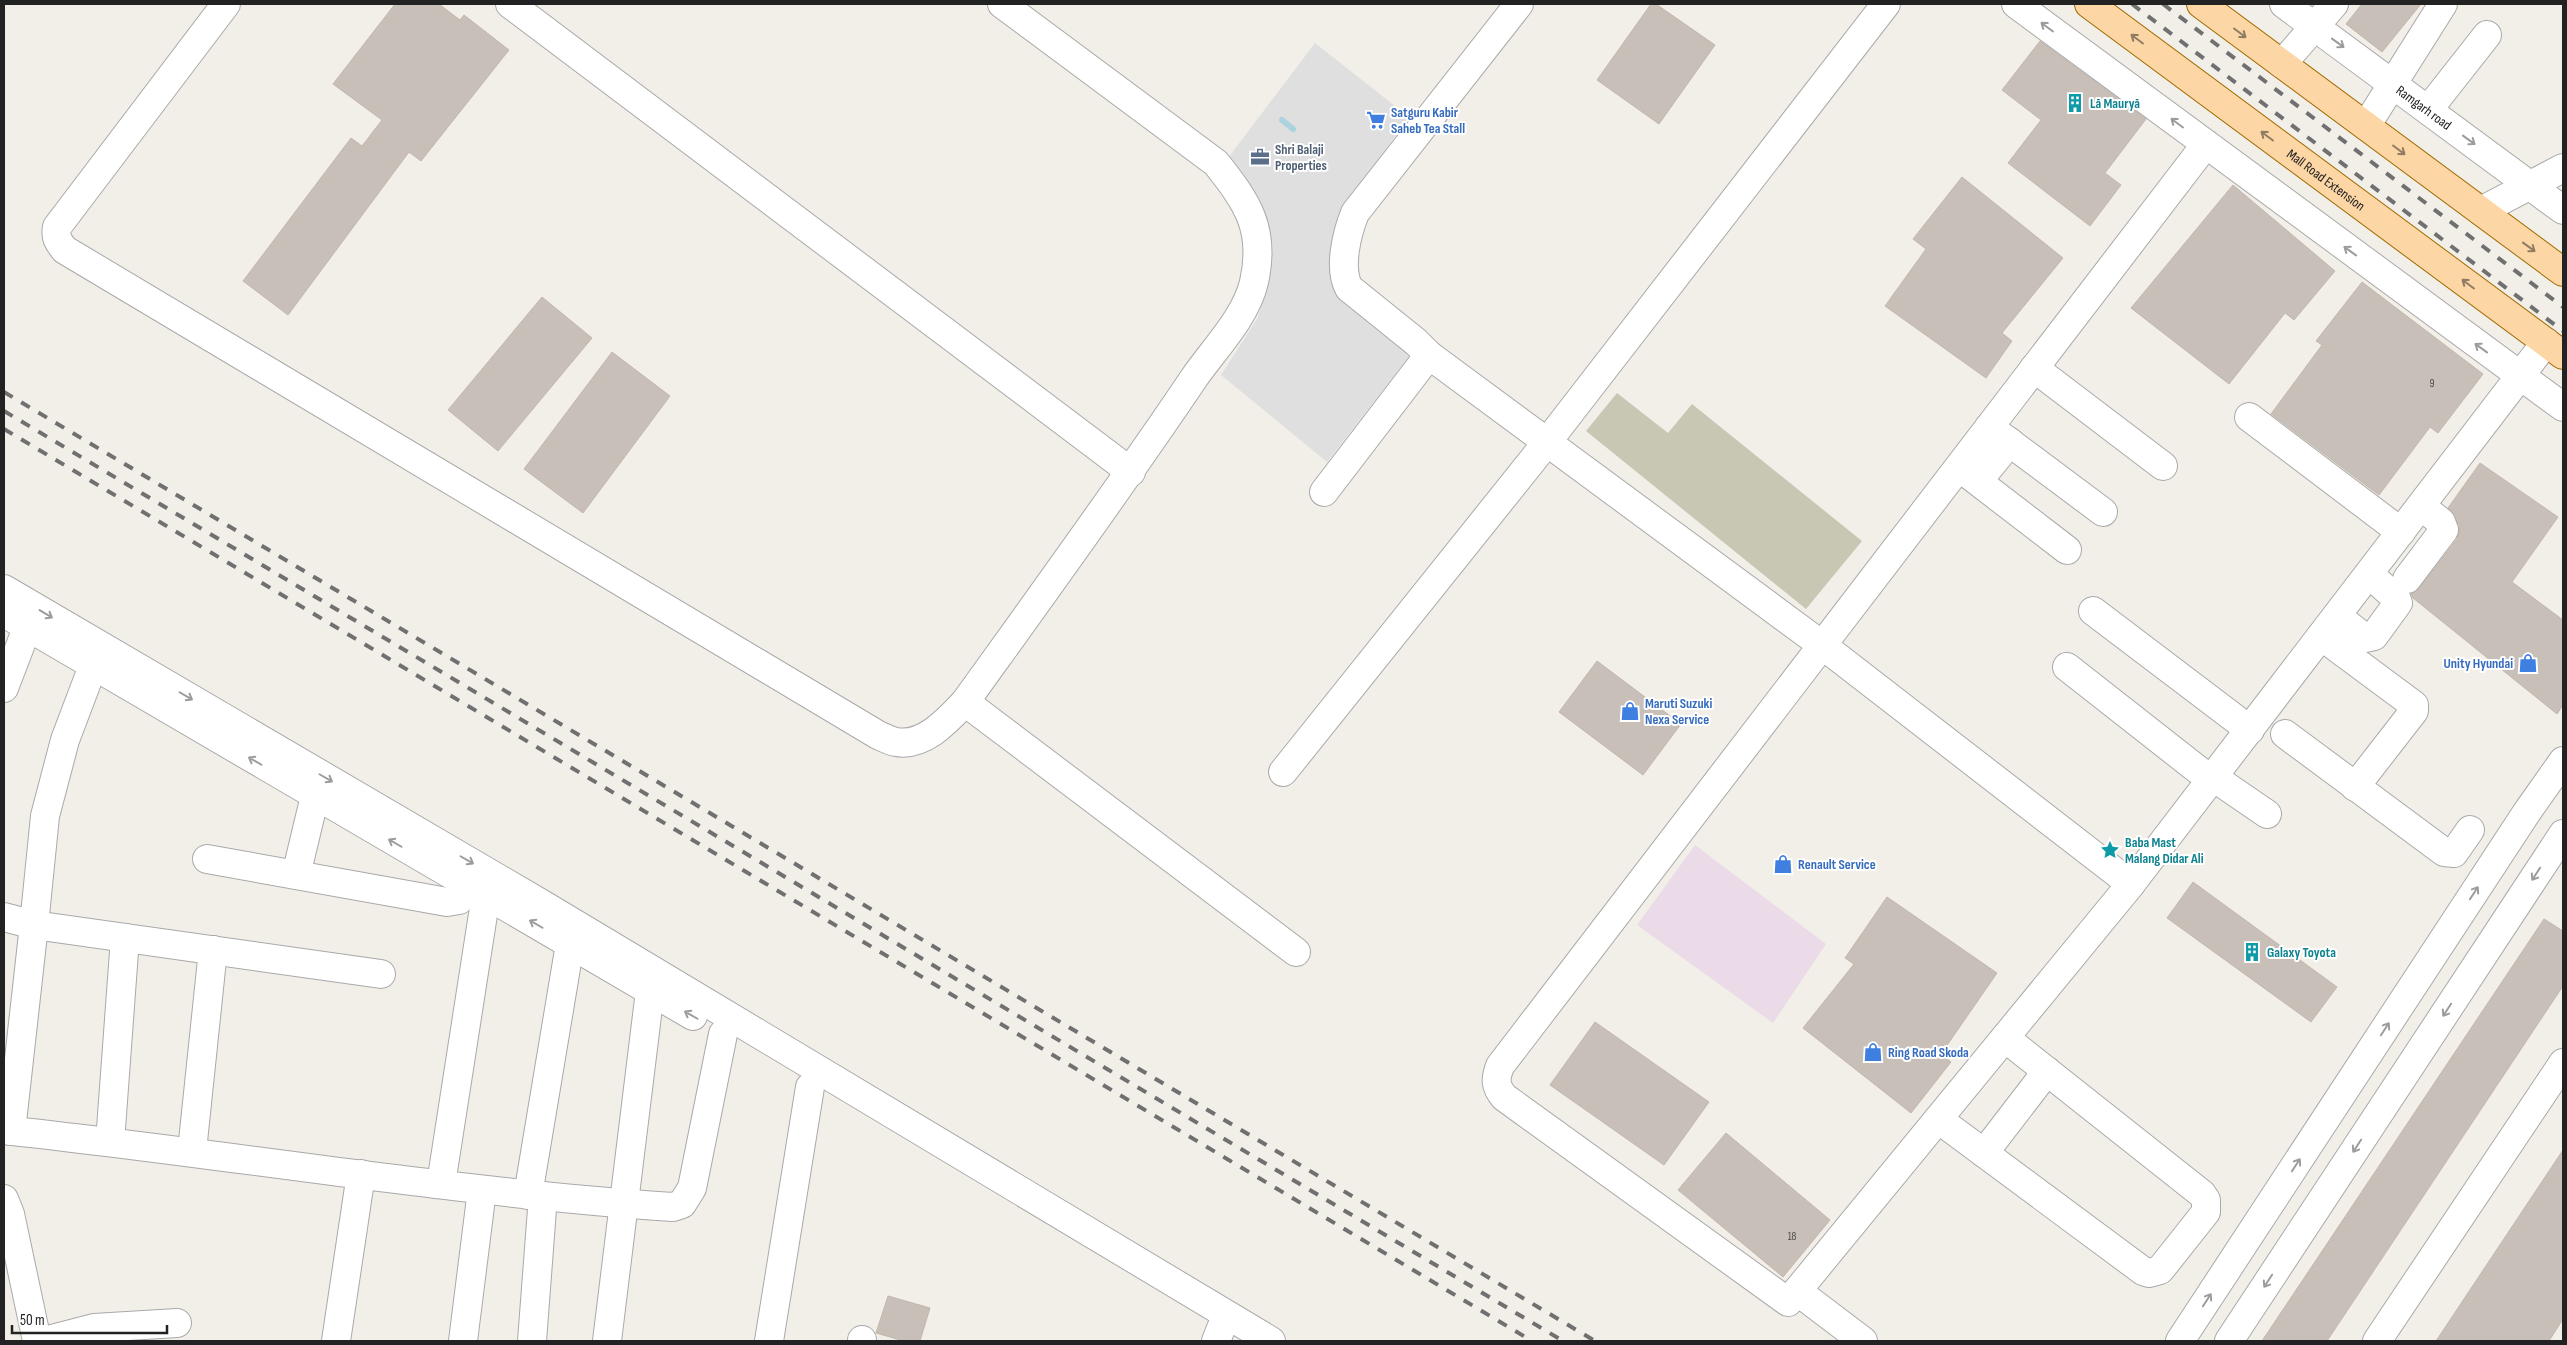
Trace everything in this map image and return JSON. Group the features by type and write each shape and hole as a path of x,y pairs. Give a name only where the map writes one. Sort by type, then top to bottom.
{"main road":[{"name":"Mall Road Extension","path":"2089,4 2555,349"},
{"path":"2201,4 2563,272"}],"street":[{"path":"226,4 57,226 58,242 65,250 878,735 897,742 919,739 939,729 965,702 1131,472 1214,348 1240,316 1254,284 1257,259 1256,227 1241,195 1216,163 1002,4"},
{"path":"510,4 1131,472"},
{"path":"1519,4 1355,213 1350,226 1344,270 1345,280 1349,288 1416,342 1429,355 1822,645 2131,884"},
{"path":"1283,772 1548,441 1886,4"},
{"path":"2016,4 2520,377 2563,406"},
{"name":"Ramgarh road","path":"2284,4 2563,210"},
{"path":"2282,64 2334,4"},
{"path":"2366,126 2443,4"},
{"path":"2428,110 2487,35"},
{"path":"2206,144 2034,368 2000,428 1968,474 1822,645 1500,1066 1496,1078 1497,1088 1504,1098 1788,1302 2131,884 2520,377 2555,349"},
{"path":"2480,211 2563,168"},
{"path":"1324,492 1429,355"},
{"path":"2034,368 2163,466"},
{"path":"2249,417 2401,532"},
{"path":"2000,428 2082,474"},
{"path":"2000,428 2103,512"},
{"path":"1968,474 2068,550"},
{"path":"2407,579 2444,530 2442,522 2420,506"},
{"path":"2329,626 2365,638 2374,636 2398,603 2396,598 2369,574"},
{"path":"4,589 542,904 1272,1341"},
{"path":"2093,611 2416,855"},
{"path":"4,613 723,1034 1219,1334 1246,1341"},
{"path":"2329,626 2414,705 2414,711 2355,787"},
{"path":"4,688 27,628"},
{"path":"93,666 65,740 45,816 34,925 7,1131 192,1152 482,1190 673,1207 682,1204 689,1196 723,1034"},
{"path":"2067,667 2212,778 2267,814"},
{"path":"965,702 1296,952"},
{"path":"2285,734 2444,852 2454,853 2470,830"},
{"path":"2180,1341 2521,820 2563,760"},
{"path":"296,874 315,796"},
{"path":"2229,1341 2563,834"},
{"path":"207,859 447,902 459,900 478,891"},
{"path":"441,1184 478,891"},
{"path":"4,917 34,925 381,974"},
{"path":"110,1142 125,938"},
{"path":"532,1341 535,1195 570,944"},
{"path":"192,1152 212,950"},
{"path":"607,1341 650,991"},
{"path":"1938,1119 2143,1271 2149,1273 2160,1270 2206,1212 2208,1206 2202,1194 2005,1038"},
{"path":"2377,1341 2563,1063"},
{"path":"1984,1153 2047,1071"},
{"path":"769,1341 810,1087"},
{"path":"336,1341 361,1174"},
{"path":"463,1341 482,1190"},
{"path":"4,1199 10,1214 37,1341"},
{"path":"1797,1291 1863,1341"},
{"path":"44,1341 94,1328 177,1323"}],"shaded area":[{"path":"1315,43 1409,117 1350,199 1340,289 1355,311 1411,354 1327,462 1221,375 1257,319 1269,283 1271,237 1257,197 1228,158"},
{"path":"1617,393 1668,433 1692,404 1862,541 1806,609 1586,431"},
{"path":"1695,845 1826,944 1773,1023 1637,925"}],"building":[{"path":"395,4 439,4 460,20 464,15 509,50 421,161 409,152 288,315 243,281 351,138 362,146 382,120 333,84"},
{"path":"1651,4 1656,4 1715,45 1659,124 1597,80"},
{"path":"2362,4 2421,4 2382,52 2346,24"},
{"name":"Lā Mauryā","path":"2040,41 2146,119 2105,173 2121,185 2090,226 2008,163 2041,120 2002,90"},
{"path":"1962,177 2063,258 2002,333 2012,341 1986,378 1885,306 1926,249 1913,239"},
{"path":"2233,185 2335,271 2294,320 2285,313 2229,384 2131,308"},
{"path":"2362,282 2483,374 2438,433 2430,427 2379,495 2271,414 2322,345 2316,341"},
{"path":"542,297 592,338 498,451 448,410"},
{"path":"612,352 670,396 583,513 524,469"},
{"name":"Unity Hyundai","path":"2480,463 2558,517 2512,582 2563,620 2563,705 2557,714 2413,598 2411,594 2419,588 2457,539 2459,525 2448,508"},
{"path":"1597,661 1681,724 1643,775 1559,712"},
{"name":"Galaxy Toyota","path":"2193,882 2337,987 2311,1022 2167,918"},
{"path":"1887,897 1997,973 1941,1054 1951,1062 1911,1113 1803,1028 1854,964 1845,958"},
{"path":"2544,919 2563,931 2563,986 2327,1341 2262,1341"},
{"path":"1595,1022 1709,1102 1664,1165 1550,1085"},
{"path":"1726,1133 1830,1220 1783,1277 1678,1190"},
{"path":"2563,1150 2563,1319 2549,1341 2436,1341"},
{"path":"888,1296 930,1308 920,1341 904,1341 876,1333"}],"waterway":[{"path":"1282,120 1293,129"}],"railway":[{"path":"2132,4 2563,331"},
{"path":"2163,4 2563,307"},
{"path":"4,392 1595,1341"},
{"path":"4,411 1563,1341"},
{"path":"4,429 1532,1341"}],"place":[{"name":"Lā Mauryā","path":"2075,103"},
{"name":"Satguru Kabir Saheb Tea Stall","path":"1376,120"},
{"name":"Shri Balaji Properties","path":"1260,157"},
{"name":"Unity Hyundai","path":"2528,663"},
{"name":"Maruti Suzuki Nexa Service","path":"1630,711"},
{"name":"Baba Mast Malang Didar Ali","path":"2110,850"},
{"name":"Renault Service","path":"1783,864"},
{"name":"Galaxy Toyota","path":"2252,952"},
{"name":"Ring Road Skoda","path":"1873,1052"}]}
